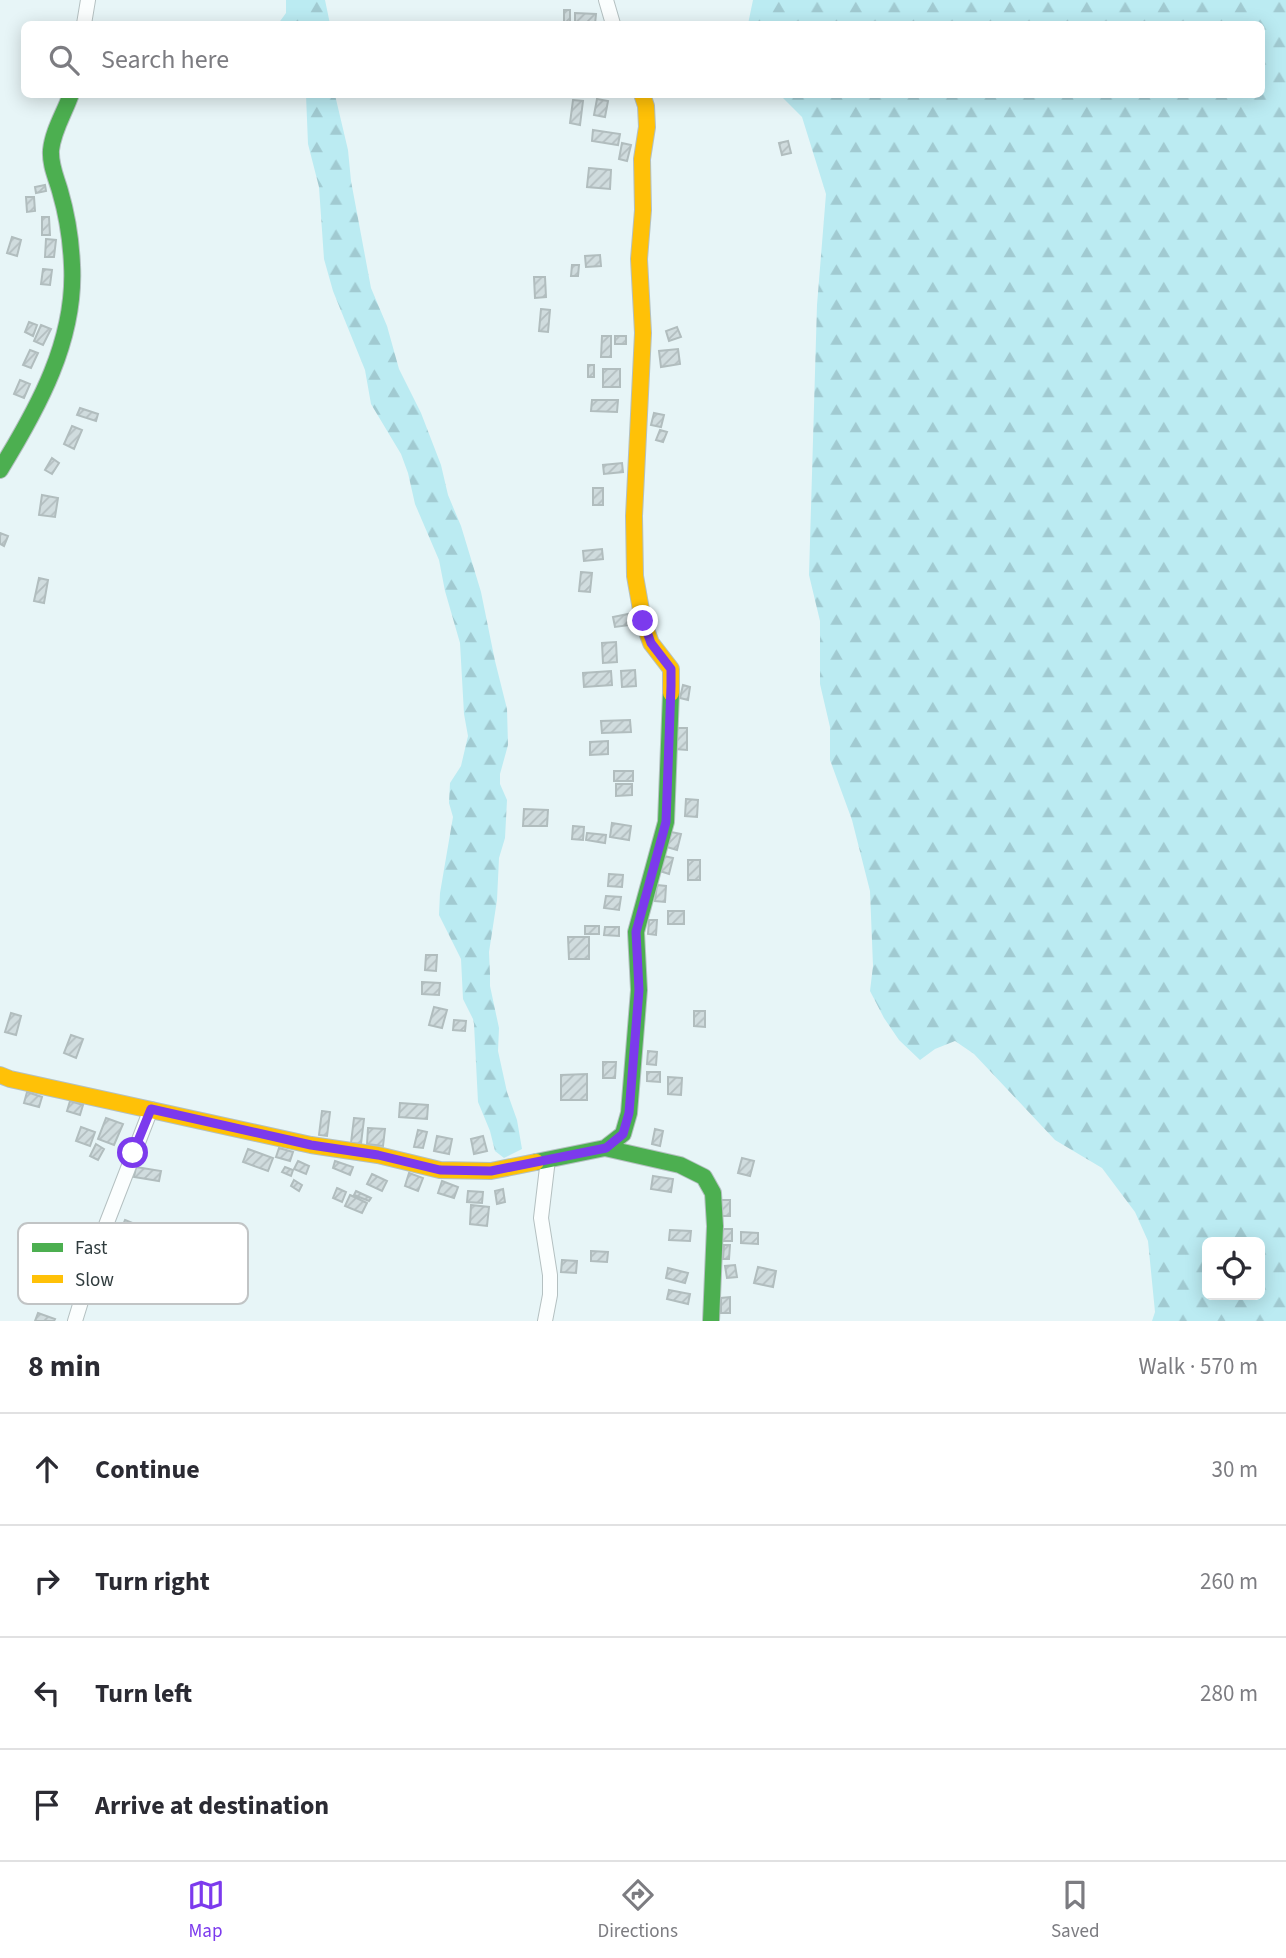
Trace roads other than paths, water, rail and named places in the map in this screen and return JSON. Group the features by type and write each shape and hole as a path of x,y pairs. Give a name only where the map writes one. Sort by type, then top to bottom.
{"street":[{"path":"84,21 88,0"},
{"path":"606,0 611,21"},
{"path":"0,470 21,436 67,332 72,290 71,259 67,222 51,161 52,140 70,98"},
{"path":"606,1148 623,1134 629,1113 639,990 636,932 666,822 671,686 671,669 651,643 643,621 635,576 634,516 643,333 639,259 643,210 642,159 647,127 643,98"},
{"path":"0,1075 118,1104 311,1145 378,1155 440,1170 491,1171 606,1148 680,1165 704,1177 713,1193 715,1226 711,1321"},
{"path":"107,1223 151,1109"},
{"path":"545,1321 550,1295 550,1275 541,1218 548,1159"},
{"path":"75,1321 80,1304"}]}
